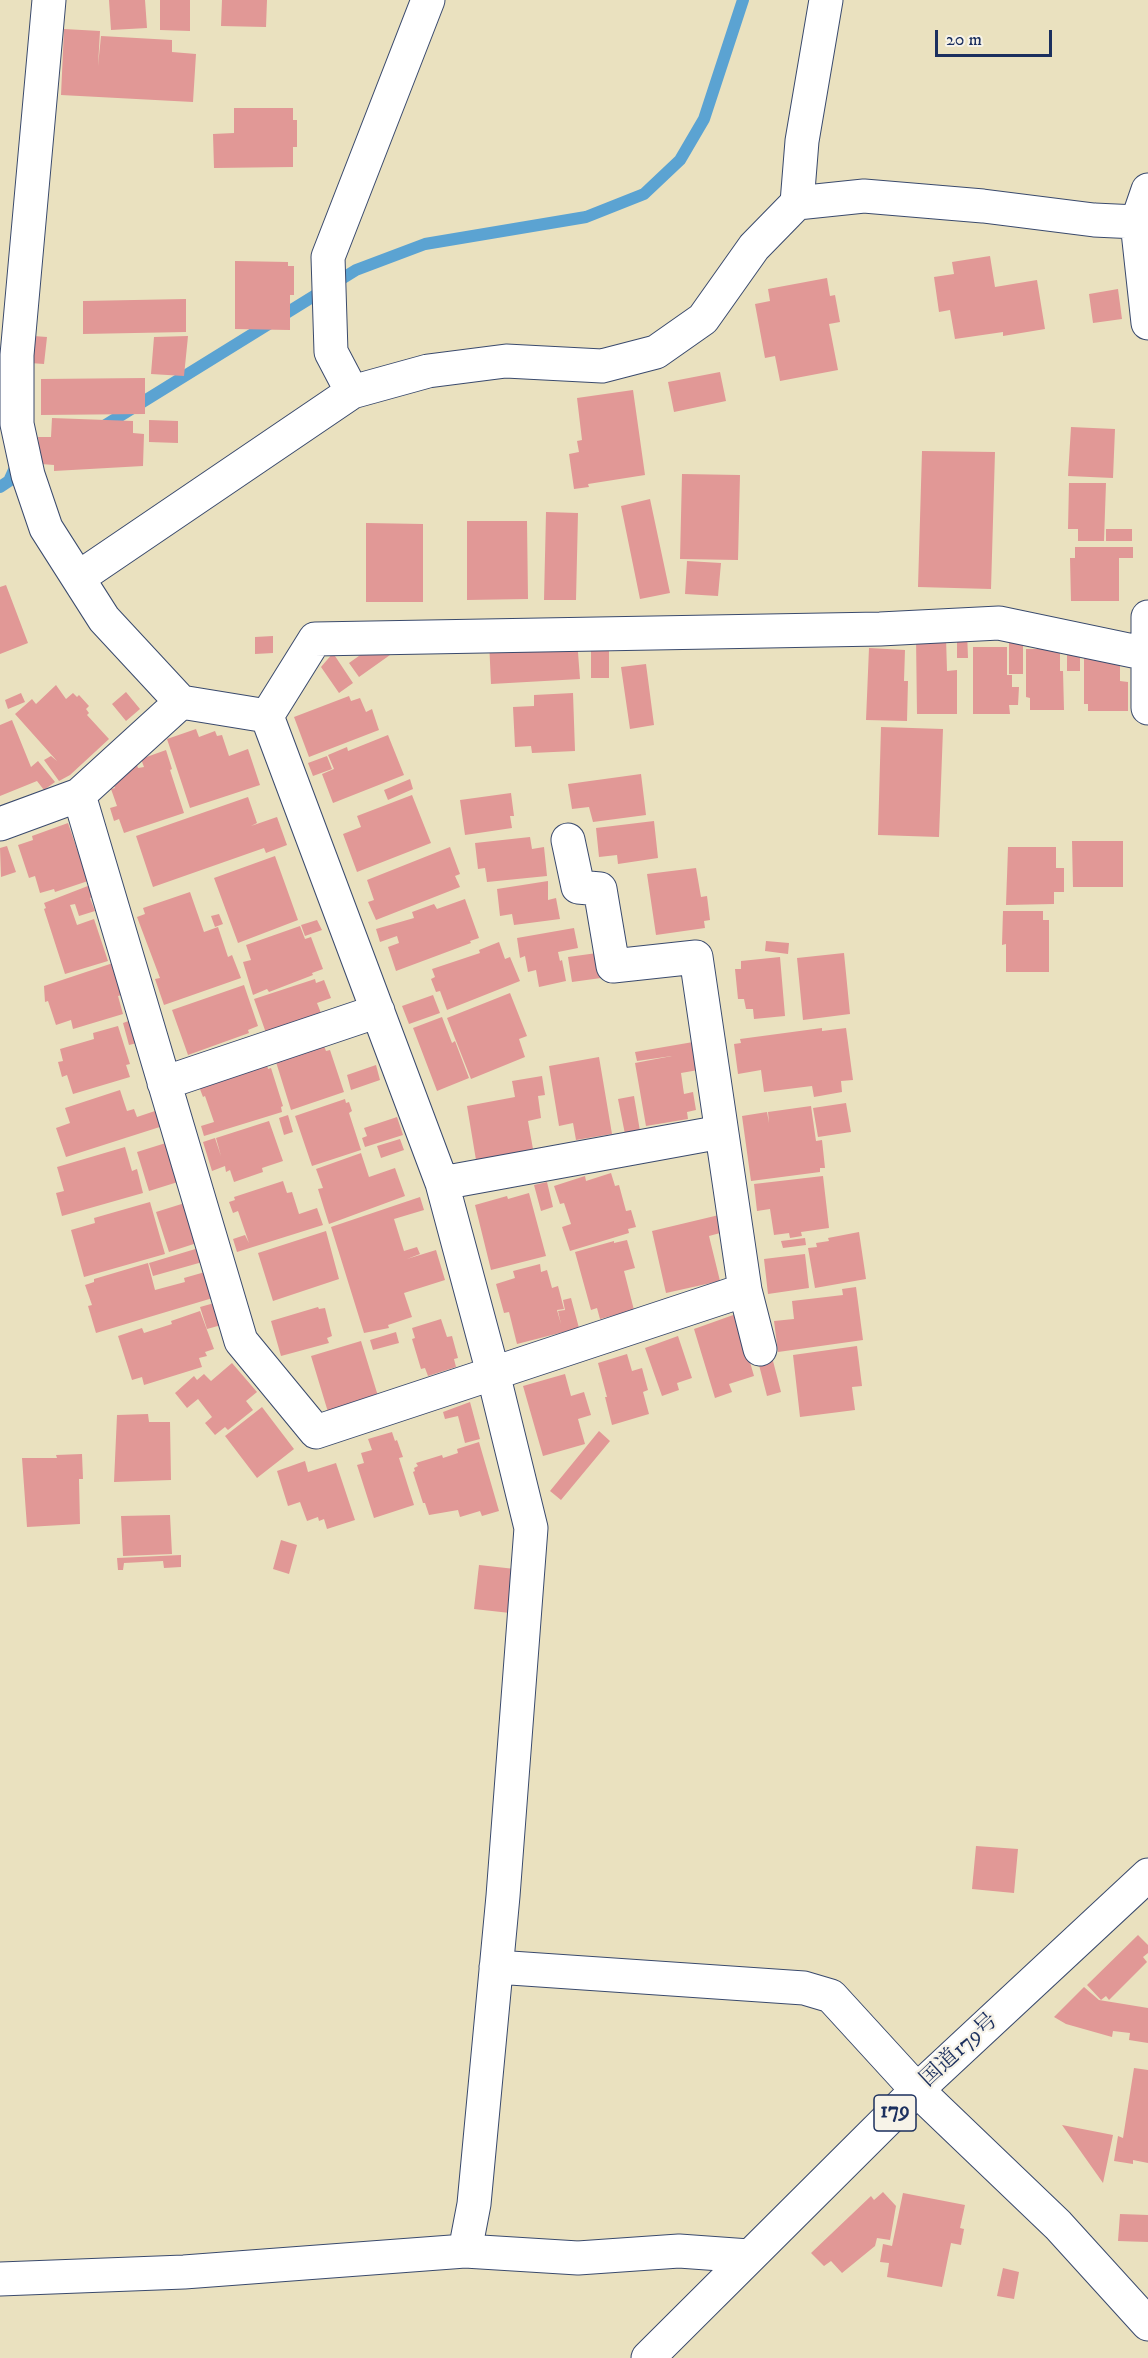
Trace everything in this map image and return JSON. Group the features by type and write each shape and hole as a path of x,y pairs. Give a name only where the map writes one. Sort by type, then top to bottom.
{"main road":[{"path":"49,0 17,355 17,424 28,475 46,528 104,619 181,702 267,716"},
{"path":"352,392 331,352 327,257 428,0"},
{"path":"797,203 802,141 826,0"},
{"path":"1148,190 1137,222 1148,323"},
{"path":"78,578 352,392 439,369 506,361 602,366 656,352 703,319 754,247 797,203 864,196 983,206 1094,220 1137,222"},
{"path":"1148,617 1148,708"},
{"path":"267,716 315,639 880,629 999,623 1147,654"},
{"path":"0,824 79,795 181,702"},
{"path":"267,716 442,1183 494,1373 531,1528 496,1967 474,2204 465,2251"},
{"path":"79,795 241,1341 316,1432 745,1290"},
{"path":"568,840 578,886 600,889 613,966 696,957 745,1290 760,1349"},
{"path":"164,1083 378,1011"},
{"path":"442,1183 721,1132"},
{"name":"国道179号","path":"648,2358 917,2090 1148,1875"},
{"path":"496,1967 804,1988 831,1996 917,2090 1058,2224 1148,2324"},
{"path":"0,2279 184,2272 465,2251 578,2258 679,2251 749,2256"}],"building":[{"path":"109,0 145,0 147,28 111,30"},
{"path":"160,0 190,0 190,31 160,30"},
{"path":"222,0 267,0 266,27 221,26"},
{"path":"64,29 100,31 98,66 101,36 172,40 172,52 196,54 193,102 61,95"},
{"path":"234,108 293,108 293,120 297,120 297,147 293,147 293,167 214,168 213,134 234,133"},
{"path":"990,256 995,287 1037,280 1045,329 1003,336 1003,332 955,339 950,310 939,312 934,277 954,274 952,262"},
{"path":"235,261 288,262 288,266 294,266 294,295 290,295 290,330 235,329"},
{"path":"827,278 830,296 835,295 840,322 829,324 838,370 780,381 775,356 765,358 755,304 770,301 768,289"},
{"path":"1118,289 1122,319 1093,323 1089,294"},
{"path":"186,299 186,332 83,334 83,301"},
{"path":"33,336 47,337 44,364 30,363"},
{"path":"188,336 184,376 151,374 154,337"},
{"path":"720,372 726,401 674,412 668,382"},
{"path":"145,378 145,414 41,415 41,379"},
{"path":"633,390 645,475 588,484 589,487 574,489 569,454 579,452 577,441 582,440 577,398"},
{"path":"52,418 133,421 133,433 144,434 143,466 54,471 54,465 41,464 38,437 51,437"},
{"path":"149,420 178,421 178,443 149,442"},
{"path":"1071,427 1115,429 1113,478 1068,476"},
{"path":"922,451 995,452 991,589 918,587"},
{"path":"682,474 740,475 738,560 680,559"},
{"path":"1069,483 1106,483 1104,541 1078,541 1078,529 1068,529"},
{"path":"650,499 670,593 640,599 621,506"},
{"path":"546,512 578,513 576,600 544,600"},
{"path":"467,521 527,521 528,599 467,600"},
{"path":"366,523 423,524 423,602 366,602"},
{"path":"1106,529 1132,529 1132,541 1106,541"},
{"path":"1075,547 1133,547 1133,558 1119,558 1119,601 1071,601 1070,558 1075,558"},
{"path":"687,561 721,563 718,596 685,594"},
{"path":"6,585 28,643 0,654 0,587"},
{"path":"957,631 967,631 968,658 957,658"},
{"path":"591,635 609,635 609,678 591,678"},
{"path":"273,636 273,653 255,654 255,637"},
{"path":"916,637 946,637 947,671 957,670 957,714 917,714"},
{"path":"1009,637 1023,637 1023,674 1009,674"},
{"path":"577,639 580,679 491,684 489,641"},
{"path":"380,641 390,655 359,677 349,663"},
{"path":"973,647 1007,647 1007,675 1012,675 1012,687 1019,687 1018,705 1009,705 1010,714 973,714"},
{"path":"1067,647 1080,647 1080,671 1067,671"},
{"path":"869,648 905,650 904,681 908,681 907,721 866,720"},
{"path":"1026,649 1060,649 1064,710 1030,710 1030,698 1026,697"},
{"path":"1084,649 1120,658 1120,681 1128,682 1128,711 1088,711 1088,704 1084,704"},
{"path":"333,653 353,683 339,693 321,667"},
{"path":"646,664 654,725 630,729 621,667"},
{"path":"56,685 66,699 73,693 77,697 79,695 89,706 86,709 89,713 87,715 109,739 70,775 59,781 44,760 51,756 57,761 15,714 32,699 36,704"},
{"path":"126,692 140,709 126,721 112,704"},
{"path":"21,693 25,702 8,709 5,700"},
{"path":"573,693 575,751 532,753 531,746 515,747 513,707 534,706 534,695"},
{"path":"349,696 351,701 360,698 366,712 372,709 379,730 309,757 294,717"},
{"path":"12,720 31,767 38,761 55,782 44,790 37,781 0,796 0,725"},
{"path":"881,727 943,729 939,837 878,835"},
{"path":"196,729 199,737 215,731 217,736 222,735 229,756 248,749 260,785 190,808 167,739"},
{"path":"388,735 404,775 333,803 322,774 334,769 328,755 347,747 348,751"},
{"path":"166,750 184,813 124,833 119,819 114,821 110,808 117,806 111,789 115,788 113,784 136,762 138,768 144,767 141,759"},
{"path":"327,756 332,769 313,776 308,763"},
{"path":"641,774 646,815 593,822 589,807 572,809 568,784"},
{"path":"410,779 413,789 388,800 384,790"},
{"path":"511,793 514,816 510,816 512,828 465,835 460,800"},
{"path":"412,795 431,843 357,872 343,834 361,827 357,816"},
{"path":"248,797 257,823 251,826 277,817 287,845 266,853 264,848 153,887 136,836"},
{"path":"654,821 658,858 618,864 617,855 599,857 596,828"},
{"path":"68,823 88,881 55,892 54,889 40,893 35,876 29,878 18,845 33,840 32,836"},
{"path":"530,837 532,849 544,847 547,876 487,882 485,868 478,869 475,843"},
{"path":"1072,841 1123,841 1123,887 1073,887"},
{"path":"7,846 16,872 1,877 0,848"},
{"path":"450,847 460,874 455,876 460,887 376,920 368,902 374,900 367,880"},
{"path":"1008,847 1056,847 1056,868 1064,868 1064,892 1054,892 1054,904 1006,905"},
{"path":"275,856 298,920 238,943 214,878"},
{"path":"696,868 701,897 707,896 710,920 704,921 705,928 656,935 647,874"},
{"path":"548,881 548,900 556,898 560,919 514,925 512,914 500,916 497,889"},
{"path":"93,884 97,895 90,898 95,911 79,916 75,904 70,905 77,925 94,919 108,961 65,974 44,903"},
{"path":"190,892 204,932 218,927 228,957 232,955 241,978 164,1005 155,979 160,978 137,917 145,914 143,908"},
{"path":"465,899 479,938 396,971 388,947 399,943 397,936 380,942 376,929 414,918 412,912 434,904 437,909"},
{"path":"1003,911 1043,911 1043,920 1049,920 1049,972 1006,972 1006,944 1002,945"},
{"path":"219,914 223,924 215,927 211,916"},
{"path":"317,920 322,930 305,936 301,925"},
{"path":"300,926 305,939 311,937 323,969 269,992 267,989 253,995 243,962 251,960 246,945"},
{"path":"574,928 578,948 558,952 566,981 539,987 536,970 528,972 525,956 520,958 517,938"},
{"path":"766,941 789,943 788,954 765,951"},
{"path":"499,942 505,959 510,957 520,981 447,1010 440,991 436,992 431,979 435,977 432,969 480,953 479,950"},
{"path":"597,953 601,978 572,982 568,957"},
{"path":"844,953 850,1014 803,1020 797,958"},
{"path":"780,957 785,1016 754,1019 753,1009 746,1009 744,999 738,999 735,969 741,969 741,961"},
{"path":"116,962 125,994 118,996 123,1014 73,1029 71,1020 56,1025 48,1001 45,1002 44,986"},
{"path":"315,979 316,983 324,980 331,998 317,1003 321,1013 266,1033 254,999"},
{"path":"244,985 258,1026 248,1030 249,1033 188,1055 172,1010"},
{"path":"510,993 527,1036 519,1039 525,1057 471,1079 447,1018"},
{"path":"433,995 440,1013 409,1024 402,1006"},
{"path":"442,1017 452,1043 455,1041 469,1078 437,1091 413,1028"},
{"path":"134,1019 141,1042 129,1045 123,1023"},
{"path":"118,1026 130,1064 126,1065 130,1077 73,1094 67,1075 62,1077 58,1062 63,1061 60,1049 94,1039 93,1033"},
{"path":"822,1028 822,1031 846,1028 853,1080 841,1081 842,1092 814,1097 812,1086 764,1092 761,1070 738,1074 734,1044 741,1043 740,1039"},
{"path":"699,1041 704,1069 681,1073 684,1094 693,1092 696,1110 687,1112 688,1119 646,1126 635,1063 672,1056 637,1061 635,1052"},
{"path":"324,1046 326,1051 330,1050 344,1092 291,1110 276,1062"},
{"path":"599,1057 612,1134 576,1140 573,1123 559,1126 549,1066"},
{"path":"266,1061 268,1069 271,1068 283,1106 281,1107 282,1112 204,1136 201,1126 214,1122 198,1084"},
{"path":"376,1065 380,1080 351,1090 347,1075"},
{"path":"542,1076 545,1095 538,1096 541,1118 528,1121 533,1149 476,1160 467,1106 515,1097 512,1081"},
{"path":"120,1090 127,1111 134,1109 137,1117 161,1109 166,1125 66,1157 56,1128 70,1123 65,1108"},
{"path":"634,1096 640,1131 625,1134 618,1099"},
{"path":"345,1099 346,1103 349,1102 352,1111 349,1113 361,1150 312,1166 295,1116"},
{"path":"846,1103 851,1132 818,1137 813,1108"},
{"path":"811,1106 816,1141 822,1140 825,1168 820,1168 820,1172 751,1181 742,1116 767,1112 769,1123 768,1112"},
{"path":"288,1115 293,1132 284,1135 279,1118"},
{"path":"397,1117 403,1135 365,1147 362,1138 367,1136 364,1128"},
{"path":"269,1121 283,1161 262,1168 263,1172 234,1182 230,1170 226,1172 225,1166 212,1171 203,1142 215,1138 221,1156 216,1138"},
{"path":"400,1139 404,1150 381,1158 377,1146"},
{"path":"169,1142 181,1181 149,1191 137,1152"},
{"path":"125,1147 132,1171 137,1169 143,1193 62,1216 56,1193 64,1191 57,1167"},
{"path":"361,1153 369,1177 395,1168 405,1196 329,1224 318,1189 323,1188 316,1169"},
{"path":"611,1173 615,1186 619,1185 626,1211 631,1210 636,1227 628,1229 629,1233 570,1251 562,1227 571,1224 564,1203 560,1204 554,1186 585,1176 586,1181"},
{"path":"823,1176 829,1228 801,1232 802,1236 790,1238 789,1233 774,1235 770,1209 757,1211 754,1184"},
{"path":"283,1181 287,1193 292,1192 299,1214 317,1208 323,1225 237,1252 233,1239 245,1235 249,1243 238,1211 233,1213 229,1202 235,1200 234,1197"},
{"path":"547,1182 553,1207 541,1211 534,1185"},
{"path":"529,1193 546,1256 491,1270 475,1205 507,1196 508,1199"},
{"path":"420,1197 424,1210 394,1219 404,1251 417,1247 420,1254 407,1259 436,1250 445,1280 404,1293 412,1317 388,1325 389,1328 364,1333 331,1227"},
{"path":"150,1202 165,1254 84,1277 71,1230 95,1223 94,1218"},
{"path":"188,1202 200,1242 169,1252 156,1212"},
{"path":"719,1215 724,1232 709,1236 720,1281 666,1293 652,1231"},
{"path":"326,1231 339,1279 273,1301 258,1253"},
{"path":"859,1232 866,1279 815,1288 808,1248 817,1247 816,1243 829,1241 828,1238"},
{"path":"805,1238 806,1245 783,1248 781,1241"},
{"path":"627,1240 635,1268 624,1271 634,1310 600,1319 597,1308 591,1310 575,1252 614,1241 614,1243"},
{"path":"202,1247 206,1261 153,1276 149,1263"},
{"path":"805,1254 809,1288 768,1294 764,1259"},
{"path":"148,1263 155,1290 185,1282 184,1278 205,1272 216,1297 96,1333 88,1306 92,1305 85,1285 94,1282 94,1279"},
{"path":"540,1264 541,1272 547,1270 552,1288 558,1286 564,1309 557,1310 561,1324 558,1311 565,1310 563,1300 571,1298 579,1328 517,1344 509,1312 504,1313 496,1284 515,1278 513,1271"},
{"path":"856,1287 863,1340 778,1352 774,1321 794,1319 792,1301 843,1295 842,1289"},
{"path":"218,1302 225,1324 207,1329 200,1307"},
{"path":"318,1307 319,1309 325,1308 332,1336 327,1338 329,1343 281,1356 271,1321"},
{"path":"200,1311 214,1349 205,1352 207,1356 199,1358 202,1367 144,1385 142,1377 132,1380 118,1336 142,1328 144,1333 172,1324 171,1321"},
{"path":"736,1314 754,1376 729,1384 732,1392 715,1398 694,1329"},
{"path":"441,1319 447,1337 452,1336 458,1358 454,1359 456,1367 428,1376 425,1368 421,1369 412,1339 415,1338 412,1328"},
{"path":"396,1332 399,1343 373,1350 370,1340"},
{"path":"678,1336 692,1378 677,1383 679,1390 662,1396 645,1348"},
{"path":"361,1341 378,1396 328,1412 311,1356"},
{"path":"857,1346 862,1386 852,1387 855,1410 800,1417 793,1355"},
{"path":"627,1354 632,1371 642,1368 648,1390 643,1392 649,1414 612,1425 598,1363"},
{"path":"773,1361 781,1392 767,1396 759,1365"},
{"path":"232,1363 257,1392 246,1401 253,1410 228,1430 225,1427 215,1435 205,1423 212,1417 198,1399 187,1408 175,1393 194,1376 197,1380 204,1374 211,1381"},
{"path":"565,1374 571,1396 584,1392 591,1415 578,1419 585,1444 543,1456 523,1386"},
{"path":"470,1402 480,1439 465,1443 458,1416 445,1419 443,1412"},
{"path":"262,1407 294,1449 257,1478 225,1436"},
{"path":"148,1414 149,1422 170,1422 171,1480 114,1482 117,1415"},
{"path":"599,1431 610,1441 561,1500 550,1491"},
{"path":"392,1432 403,1457 399,1458 414,1505 374,1518 357,1465 364,1463 361,1453 372,1450 368,1439"},
{"path":"479,1442 499,1511 482,1516 480,1511 460,1517 458,1510 429,1515 413,1472 418,1466 416,1463 458,1453 457,1449"},
{"path":"82,1454 83,1479 79,1479 80,1524 27,1527 22,1458 57,1458 56,1455"},
{"path":"305,1461 308,1472 336,1463 355,1520 327,1529 324,1519 319,1521 318,1517 307,1521 300,1502 288,1506 277,1471"},
{"path":"170,1515 172,1554 123,1556 121,1516"},
{"path":"281,1540 297,1545 289,1574 273,1569"},
{"path":"181,1555 181,1567 164,1568 163,1561 124,1563 123,1570 118,1570 117,1558"},
{"path":"479,1565 515,1569 510,1613 474,1609"},
{"path":"976,1846 1018,1849 1014,1893 972,1889"},
{"path":"1138,1935 1148,1945 1148,1953 1143,1957 1147,1962 1109,2000 1106,1996 1101,2000 1087,1985"},
{"path":"1084,1987 1099,2000 1148,2008 1148,2043 1129,2040 1130,2033 1113,2031 1112,2037 1066,2024 1054,2017"},
{"path":"1134,2068 1148,2070 1148,2163 1133,2160 1133,2164 1114,2161 1118,2136 1123,2138"},
{"path":"1062,2125 1113,2135 1103,2183"},
{"path":"883,2192 896,2206 890,2240 877,2238 875,2246 842,2273 831,2261 824,2266 811,2253 871,2196 874,2200"},
{"path":"903,2193 965,2205 960,2228 964,2229 961,2245 951,2243 942,2287 887,2277 889,2263 880,2262 883,2244 892,2246"},
{"path":"1120,2214 1148,2215 1148,2242 1118,2241"},
{"path":"1003,2268 1019,2272 1014,2299 997,2296"}],"waterway":[{"path":"99,429 356,270 425,244 586,217 644,194 680,160 704,119 743,0"},
{"path":"0,487 9,481 14,470 22,467"}]}
